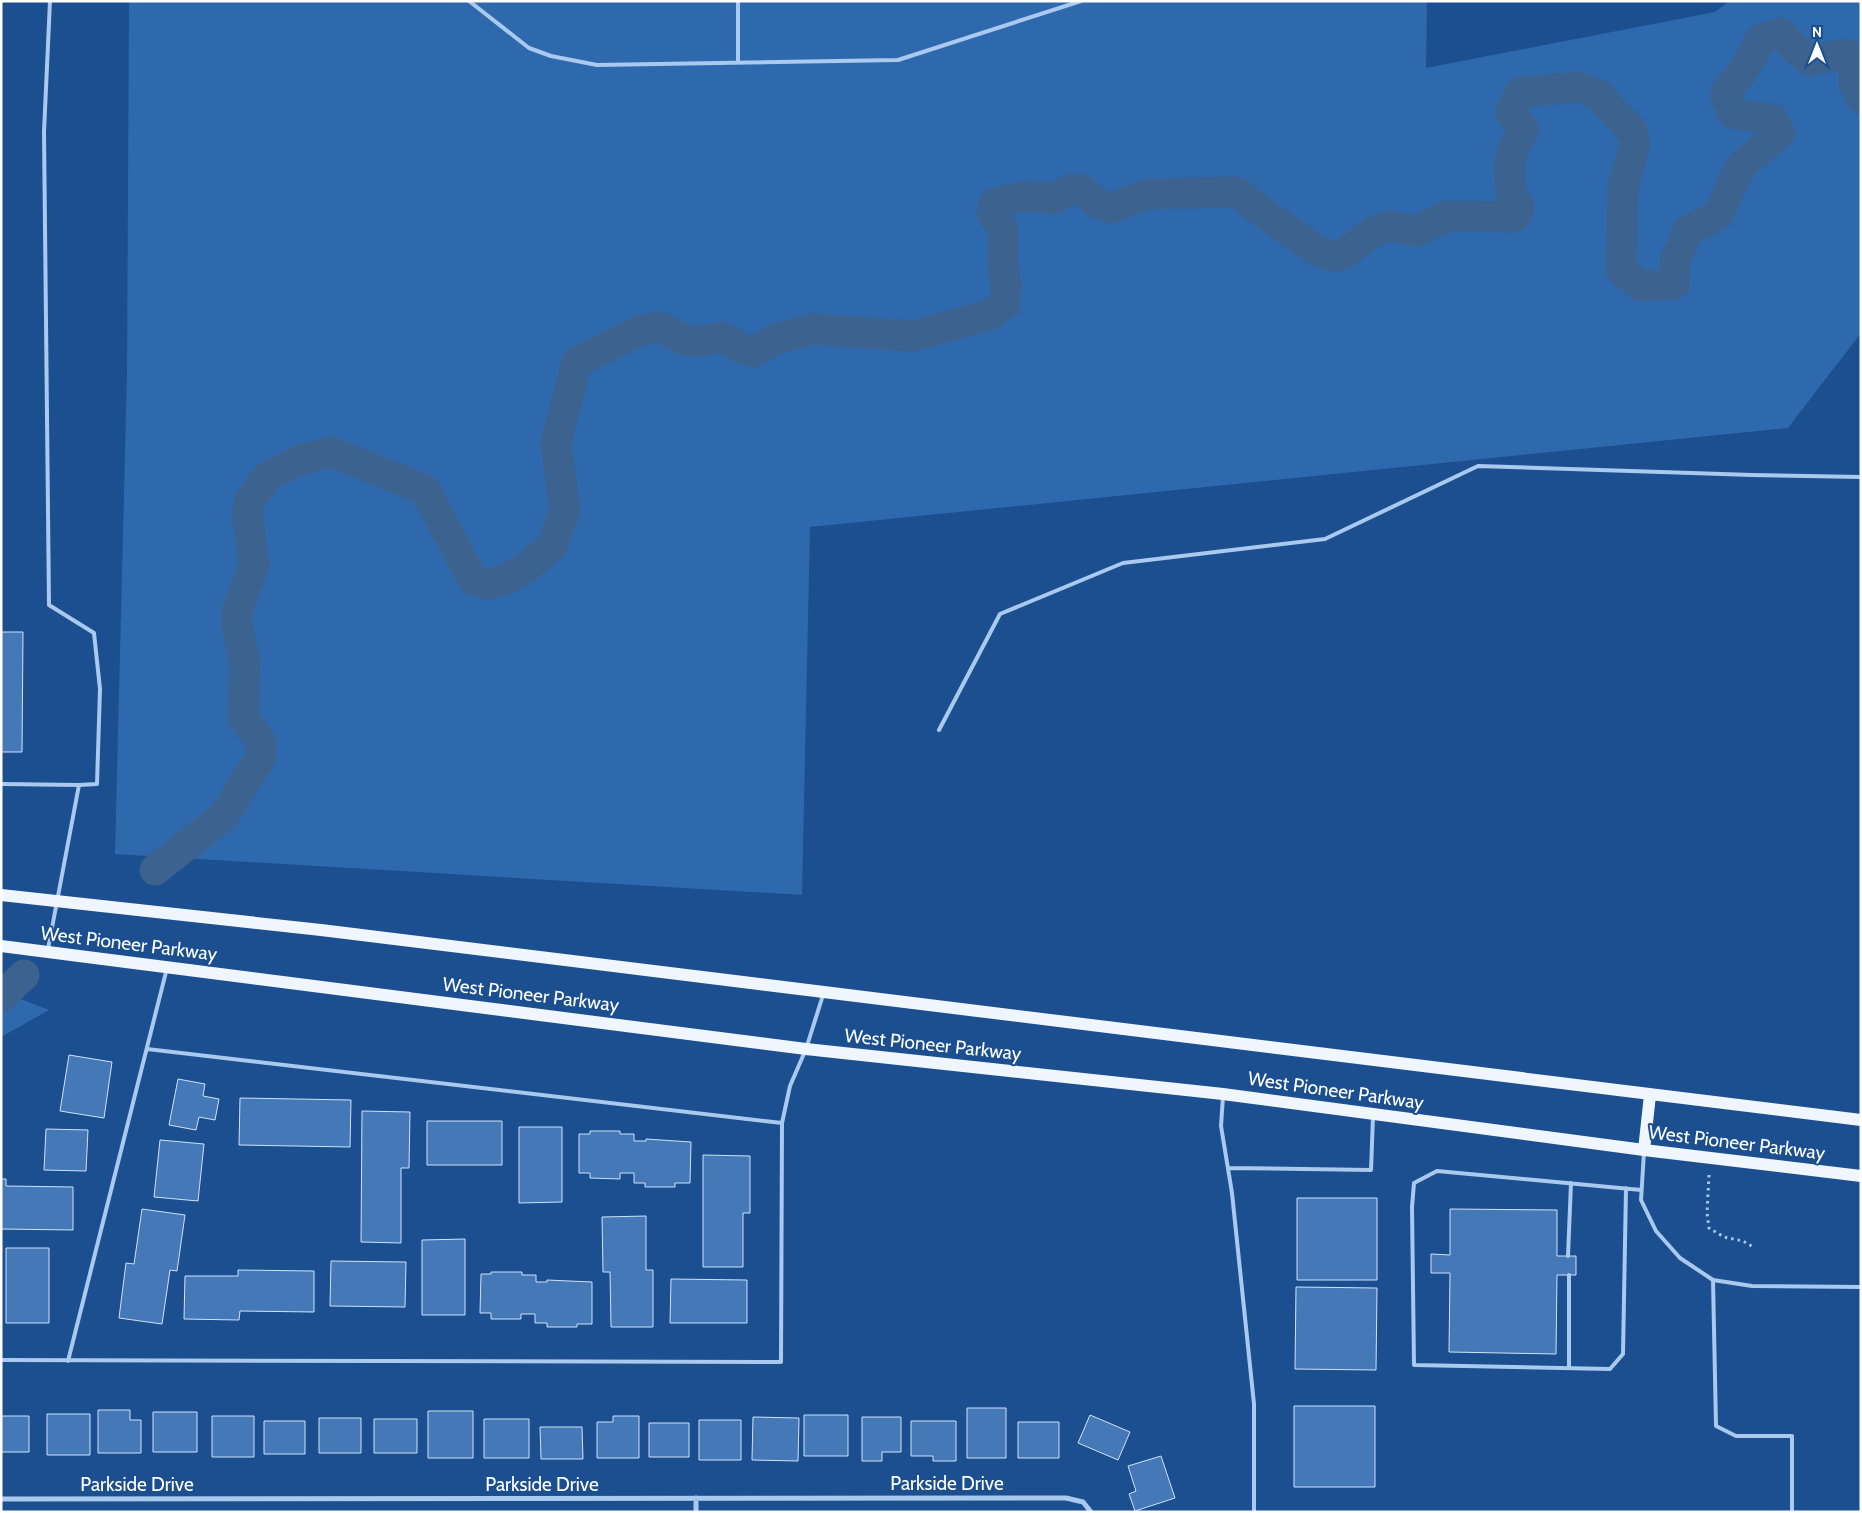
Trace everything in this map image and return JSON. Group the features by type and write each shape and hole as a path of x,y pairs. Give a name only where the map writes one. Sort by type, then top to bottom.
{"main road":[{"name":"West Pioneer Parkway","path":"1,895 341,933 1861,1120"},
{"name":"West Pioneer Parkway","path":"1,946 806,1049 1223,1094 1644,1150 1861,1176"},
{"path":"1644,1150 1650,1095"}],"street":[{"path":"696,1498 696,1512"},
{"name":"Parkside Drive","path":"1,1499 1066,1498 1083,1502 1091,1512"}],"lane":[{"path":"1,784 97,784 100,689 94,633 49,606 44,132 50,1"},
{"path":"469,1 529,48 551,56 597,64 898,60 1081,1"},
{"path":"738,1 738,62"},
{"path":"940,730 1000,614 1123,564 1325,539 1478,466 1861,477"},
{"path":"47,951 80,785"},
{"path":"68,1361 168,966"},
{"path":"1,1360 781,1362 782,1123 790,1086 806,1049 823,993"},
{"path":"146,1050 782,1123"},
{"path":"1223,1094 1221,1126 1228,1168 1254,1404 1254,1512"},
{"path":"1228,1168 1371,1170 1373,1114"},
{"path":"1644,1150 1641,1200 1656,1231 1680,1258 1713,1280 1752,1286 1861,1287"},
{"path":"1626,1188 1623,1354 1610,1369 1414,1365 1412,1207 1414,1183 1436,1171 1626,1188 1642,1190"},
{"path":"1568,1256 1571,1183"},
{"path":"1569,1275 1569,1368"},
{"path":"1713,1280 1716,1426 1736,1436 1792,1436 1792,1512"}],"path":[{"path":"1709,1175 1707,1212 1709,1228 1724,1237 1743,1241 1755,1248"}],"shaded area":[{"path":"129,1 1427,1 1426,68 1715,12 1729,1 1861,1 1861,333 1788,428 810,527 802,895 115,854 127,373"},
{"path":"1,991 49,1010 1,1037"}],"building":[{"path":"1,632 23,632 22,752 1,752"},
{"path":"69,1055 112,1062 104,1118 60,1111"},
{"path":"178,1079 205,1084 203,1096 219,1099 215,1120 199,1117 196,1130 169,1125"},
{"path":"240,1098 351,1100 350,1147 239,1145"},
{"path":"362,1111 410,1112 409,1168 401,1168 401,1243 361,1242"},
{"path":"427,1121 502,1121 502,1165 427,1165"},
{"path":"519,1127 562,1127 562,1202 519,1203"},
{"path":"46,1129 88,1130 86,1171 44,1170"},
{"path":"590,1131 620,1131 620,1134 634,1134 634,1141 646,1141 646,1139 691,1142 690,1183 675,1183 675,1187 645,1187 645,1183 634,1183 634,1173 620,1173 620,1179 590,1178 590,1173 579,1173 579,1134 590,1134"},
{"path":"160,1140 204,1144 198,1201 154,1197"},
{"path":"703,1155 750,1156 750,1213 743,1213 743,1267 703,1267"},
{"path":"1,1179 6,1179 6,1186 73,1187 73,1230 1,1229"},
{"path":"1297,1198 1377,1198 1377,1280 1297,1280"},
{"path":"142,1209 185,1215 177,1271 170,1270 162,1324 119,1318 126,1263 134,1264"},
{"path":"1450,1209 1557,1210 1557,1256 1576,1256 1576,1275 1557,1275 1556,1354 1449,1352 1450,1273 1431,1273 1431,1254 1450,1255"},
{"path":"646,1216 646,1270 653,1270 653,1327 611,1327 610,1272 603,1272 602,1217"},
{"path":"465,1239 465,1315 422,1315 422,1240"},
{"path":"6,1248 49,1248 49,1323 6,1323"},
{"path":"331,1261 406,1262 405,1307 330,1306"},
{"path":"238,1270 314,1271 314,1312 240,1311 239,1320 184,1319 185,1276 238,1276"},
{"path":"491,1272 522,1272 522,1275 536,1275 536,1282 547,1282 547,1280 592,1282 592,1324 577,1324 577,1327 547,1327 547,1323 535,1323 535,1314 521,1314 521,1319 491,1319 491,1313 480,1313 481,1274 491,1274"},
{"path":"671,1279 747,1280 747,1323 670,1323"},
{"path":"1296,1287 1377,1288 1376,1370 1295,1369"},
{"path":"1294,1406 1375,1406 1375,1487 1294,1487"},
{"path":"967,1408 1006,1408 1006,1458 967,1458"},
{"path":"98,1410 130,1410 130,1420 141,1420 141,1453 98,1453"},
{"path":"428,1411 473,1411 473,1458 428,1458"},
{"path":"153,1412 197,1412 197,1452 153,1452"},
{"path":"47,1414 90,1414 90,1455 47,1455"},
{"path":"804,1415 848,1415 848,1456 804,1456"},
{"path":"1090,1415 1130,1432 1118,1460 1078,1443"},
{"path":"1,1416 29,1416 29,1452 1,1452"},
{"path":"212,1416 254,1416 254,1457 212,1457"},
{"path":"613,1416 639,1416 639,1458 597,1458 597,1422 613,1422"},
{"path":"753,1417 799,1418 798,1461 752,1460"},
{"path":"862,1417 901,1417 901,1452 882,1452 882,1461 862,1461"},
{"path":"319,1418 361,1418 361,1453 319,1453"},
{"path":"374,1419 417,1419 417,1453 374,1453"},
{"path":"484,1419 529,1419 529,1458 484,1458"},
{"path":"699,1420 741,1420 741,1460 699,1460"},
{"path":"264,1421 305,1421 305,1454 264,1454"},
{"path":"911,1421 956,1421 956,1461 933,1461 933,1456 911,1456"},
{"path":"1018,1422 1059,1422 1059,1458 1018,1458"},
{"path":"649,1423 689,1423 689,1457 649,1457"},
{"path":"540,1427 582,1427 583,1459 541,1459"},
{"path":"1161,1456 1175,1498 1135,1511 1129,1494 1136,1491 1128,1466"}],"waterway":[{"path":"155,870 224,816 261,757 261,742 243,717 245,663 237,626 237,612 254,565 248,519 249,502 268,476 300,460 331,452 425,490 473,580 489,584 507,579 527,567 551,547 565,511 556,443 577,362 641,330 661,327 684,340 696,341 722,337 741,348 754,352 773,340 812,329 913,336 992,314 1005,304 1006,284 1003,266 1003,229 992,213 994,204 1024,197 1055,199 1068,190 1081,189 1097,203 1111,208 1148,194 1237,192 1318,251 1336,257 1347,252 1374,231 1390,226 1418,231 1447,216 1515,217 1519,207 1511,194 1509,164 1514,147 1524,129 1510,112 1521,92 1578,87 1599,95 1632,131 1635,144 1623,186 1621,270 1641,286 1674,284 1675,261 1688,231 1718,215 1741,166 1780,133 1772,119 1733,114 1727,98 1726,93 1728,89 1746,67 1760,40 1781,33 1810,60 1849,54 1854,63 1854,83 1861,98"},
{"path":"1,997 24,975"}]}
